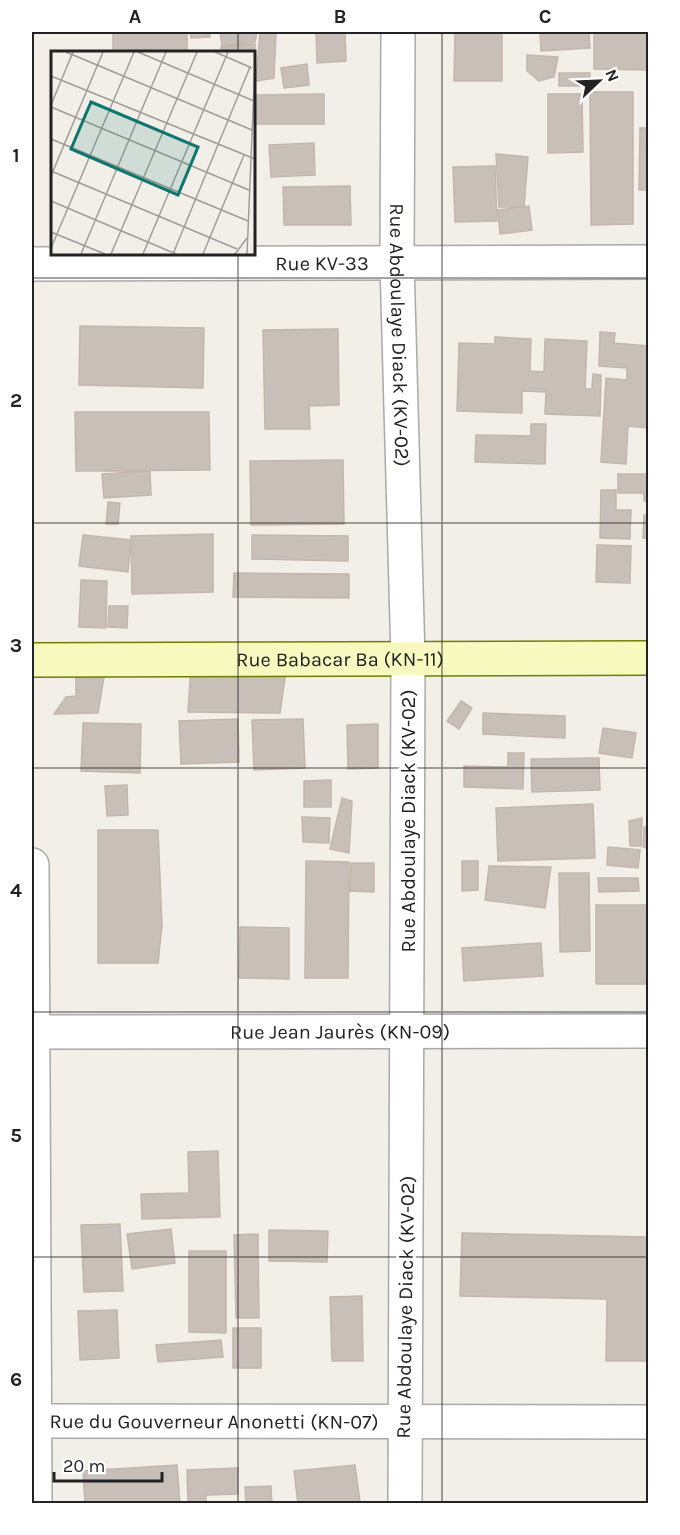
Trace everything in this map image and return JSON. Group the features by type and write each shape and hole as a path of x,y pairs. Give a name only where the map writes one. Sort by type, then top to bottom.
{"street":[{"name":"Rue Abdoulaye Diack (KV-02)","path":"398,32 397,263 408,659 408,1032 403,1421 405,1503"},
{"name":"Rue KV-33","path":"32,264 648,262"},
{"name":"Rue Babacar Ba (KN-11)","path":"32,660 648,658"},
{"path":"32,865 35,1503"},
{"name":"Rue Jean Jaurès (KN-09)","path":"32,1032 648,1031"},
{"name":"Rue du Gouverneur Anonetti (KN-07)","path":"33,1421 648,1422"}],"building":[{"path":"113,32 187,32 187,51 113,51"},
{"path":"190,32 210,32 210,37 191,38"},
{"path":"220,32 257,32 255,42 222,46"},
{"path":"260,32 276,32 274,78 256,81"},
{"path":"316,32 345,32 346,61 317,63"},
{"path":"455,32 502,32 502,81 454,81"},
{"path":"540,32 589,32 590,48 541,51"},
{"path":"594,32 648,32 648,70 594,69"},
{"path":"255,44 255,51 221,51 221,47"},
{"path":"527,55 558,57 554,77 539,81 527,71"},
{"path":"307,64 309,85 284,88 281,68"},
{"path":"559,73 590,73 589,86 559,86"},
{"path":"590,92 633,92 633,224 591,225"},
{"path":"324,94 324,124 255,124 255,95"},
{"path":"548,94 582,94 583,152 548,153"},
{"path":"640,128 648,128 648,190 639,190"},
{"path":"314,143 315,175 271,177 269,145"},
{"path":"496,154 528,157 524,207 499,207"},
{"path":"495,166 497,221 455,222 453,167"},
{"path":"350,186 351,225 284,225 283,187"},
{"path":"529,206 532,230 500,234 498,210"},
{"path":"80,326 204,328 203,388 79,385"},
{"path":"338,329 339,405 309,406 310,429 265,429 263,330"},
{"path":"600,332 615,333 614,343 648,346 648,428 628,426 626,464 601,462 606,378 627,380 627,368 599,366"},
{"path":"495,337 531,339 530,371 544,372 545,339 587,341 585,389 592,389 593,374 601,375 600,416 545,414 546,392 522,391 522,413 457,411 459,343 495,344"},
{"path":"75,412 209,412 210,470 76,471"},
{"path":"531,424 546,424 545,464 475,462 476,435 531,436"},
{"path":"343,460 344,524 251,525 250,461"},
{"path":"150,471 151,495 104,498 102,474"},
{"path":"618,474 648,474 648,501 644,501 644,493 618,493"},
{"path":"601,490 616,490 616,510 631,510 630,539 600,538"},
{"path":"108,502 120,503 118,524 106,524"},
{"path":"644,515 648,515 648,539 643,538"},
{"path":"213,534 213,592 132,594 131,536"},
{"path":"83,535 131,540 128,572 79,566"},
{"path":"252,535 348,536 348,561 252,559"},
{"path":"597,545 631,546 630,583 596,582"},
{"path":"234,573 349,574 349,598 233,597"},
{"path":"81,580 107,581 106,628 79,627"},
{"path":"109,606 128,606 127,628 108,627"},
{"path":"287,664 280,713 188,712 191,666"},
{"path":"76,673 104,677 98,713 54,714 66,697 76,696"},
{"path":"461,701 472,708 459,729 447,721"},
{"path":"483,713 565,716 565,738 483,734"},
{"path":"238,719 239,762 181,764 179,721"},
{"path":"303,719 305,768 254,770 252,720"},
{"path":"83,723 141,724 140,773 81,771"},
{"path":"378,724 378,768 348,769 347,725"},
{"path":"603,728 636,733 632,758 599,753"},
{"path":"508,753 524,753 523,789 464,787 464,766 508,767"},
{"path":"599,758 600,790 532,792 531,759"},
{"path":"331,780 331,807 304,807 304,781"},
{"path":"127,785 128,815 107,816 105,786"},
{"path":"342,798 352,801 349,853 330,849"},
{"path":"593,804 595,858 498,861 496,808"},
{"path":"302,817 330,818 329,843 303,842"},
{"path":"642,818 641,846 630,846 629,821"},
{"path":"644,827 648,827 648,848 643,847"},
{"path":"98,830 158,830 162,926 158,963 98,963"},
{"path":"608,847 640,850 638,868 607,865"},
{"path":"306,861 349,862 348,978 305,978"},
{"path":"462,861 478,861 478,890 462,891"},
{"path":"351,863 374,863 374,892 350,891"},
{"path":"489,866 551,867 545,908 485,900"},
{"path":"559,873 589,873 590,951 560,952"},
{"path":"598,878 638,878 639,891 599,892"},
{"path":"596,905 648,905 648,984 596,984"},
{"path":"240,927 289,928 289,979 239,978"},
{"path":"541,943 543,976 464,981 462,948"},
{"path":"218,1151 220,1217 142,1219 141,1194 189,1193 188,1152"},
{"path":"120,1224 123,1291 84,1292 81,1225"},
{"path":"171,1229 175,1263 132,1269 127,1234"},
{"path":"269,1230 328,1231 327,1262 269,1261"},
{"path":"462,1233 648,1237 648,1361 606,1361 607,1299 460,1296"},
{"path":"258,1234 259,1318 236,1318 234,1235"},
{"path":"189,1251 226,1251 226,1333 189,1332"},
{"path":"362,1296 363,1361 332,1361 330,1297"},
{"path":"117,1310 119,1358 80,1360 78,1311"},
{"path":"233,1328 261,1328 261,1368 233,1368"},
{"path":"221,1340 223,1357 158,1362 156,1345"},
{"path":"177,1465 180,1504 85,1504 83,1471"},
{"path":"355,1465 360,1502 298,1504 294,1471"},
{"path":"238,1468 238,1494 206,1495 206,1504 188,1504 187,1470"},
{"path":"271,1486 272,1504 246,1504 245,1487"}]}
